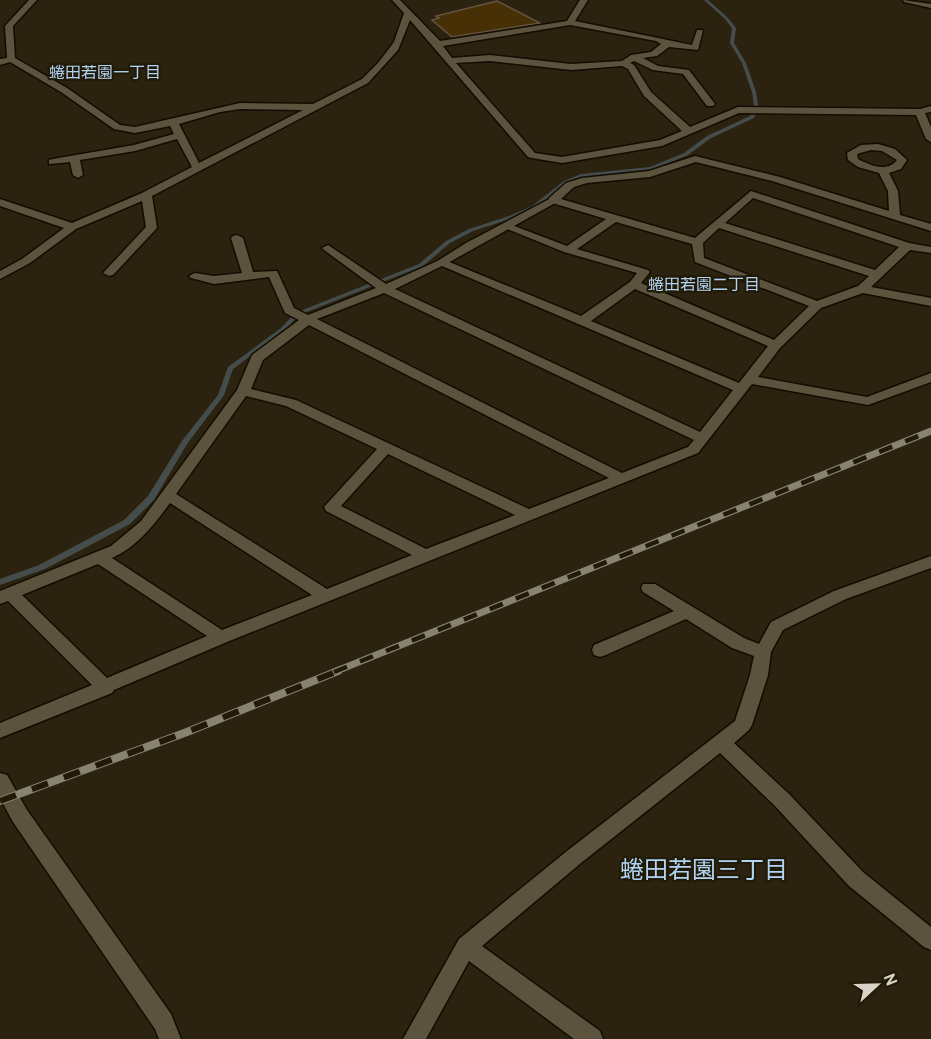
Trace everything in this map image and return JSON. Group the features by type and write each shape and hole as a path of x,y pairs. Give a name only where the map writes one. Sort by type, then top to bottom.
{"street":[{"path":"11,59 9,26 33,0"},
{"path":"396,0 438,44 449,61 532,155 562,160 662,142 738,110 920,112 931,110"},
{"path":"570,22 584,0"},
{"path":"907,0 931,6"},
{"path":"0,276 26,261 72,227 146,195 365,81 393,55 405,30 408,11"},
{"path":"438,44 570,22 658,39 667,45 695,48 700,32"},
{"path":"449,61 490,58 571,67 624,63 634,57 654,54 667,45"},
{"path":"634,57 656,68 686,72 710,104"},
{"path":"0,62 11,59 64,90 117,126 135,130 240,106 316,107"},
{"path":"624,63 631,67 647,94 688,131"},
{"path":"920,112 931,139"},
{"path":"173,123 197,168"},
{"path":"53,162 135,148 180,135"},
{"path":"74,158 78,175"},
{"path":"106,688 5,595 116,550 146,525 243,391 257,358 298,316 324,311 379,284 442,261 469,243 536,212 570,185 586,180 650,174 695,159 776,179 931,228"},
{"path":"883,171 893,191 895,216"},
{"path":"697,242 751,194 907,246 931,250"},
{"path":"109,273 152,228 146,195"},
{"path":"553,200 697,242"},
{"path":"0,202 72,227"},
{"path":"568,250 614,218"},
{"path":"718,224 877,275"},
{"path":"506,226 568,250 644,272 633,284 582,321"},
{"path":"237,238 249,277"},
{"path":"697,242 699,260 817,305"},
{"path":"0,731 106,688 221,637 693,450 776,345 817,305 862,289 907,246"},
{"path":"328,248 379,284 702,438"},
{"path":"442,261 582,321 745,384 868,401 931,377"},
{"path":"195,276 214,280 273,273 298,316 623,479"},
{"path":"633,284 776,345"},
{"path":"862,289 931,302"},
{"path":"243,391 291,403 530,516"},
{"path":"386,448 331,507 426,556"},
{"path":"168,495 327,596"},
{"path":"99,557 221,637"},
{"path":"414,1039 466,946 574,857 743,724 759,675 763,652 777,626 840,594 931,562"},
{"path":"649,588 738,643 763,652"},
{"path":"600,650 687,612"},
{"path":"721,742 782,800 842,865 931,940"},
{"path":"0,781 20,816 163,1022 170,1039"},
{"path":"466,946 592,1039"}],"building":[{"path":"497,1 540,23 452,37 432,20 439,18 436,16"}],"waterway":[{"path":"0,582 42,567 127,522 151,498 184,443 221,395 230,368 283,329 297,314 421,265 448,242 471,230 534,207 566,182 581,176 651,168 686,154 709,137 752,117 756,105 754,92 744,63 732,43 734,28 706,0"}],"railway":[{"path":"334,672 931,431"},
{"path":"0,801 187,732 338,671"}],"district":[{"name":"蜷田若園一丁目","path":"105,74"},
{"name":"蜷田若園二丁目","path":"704,286"},
{"name":"蜷田若園三丁目","path":"704,872"}]}
